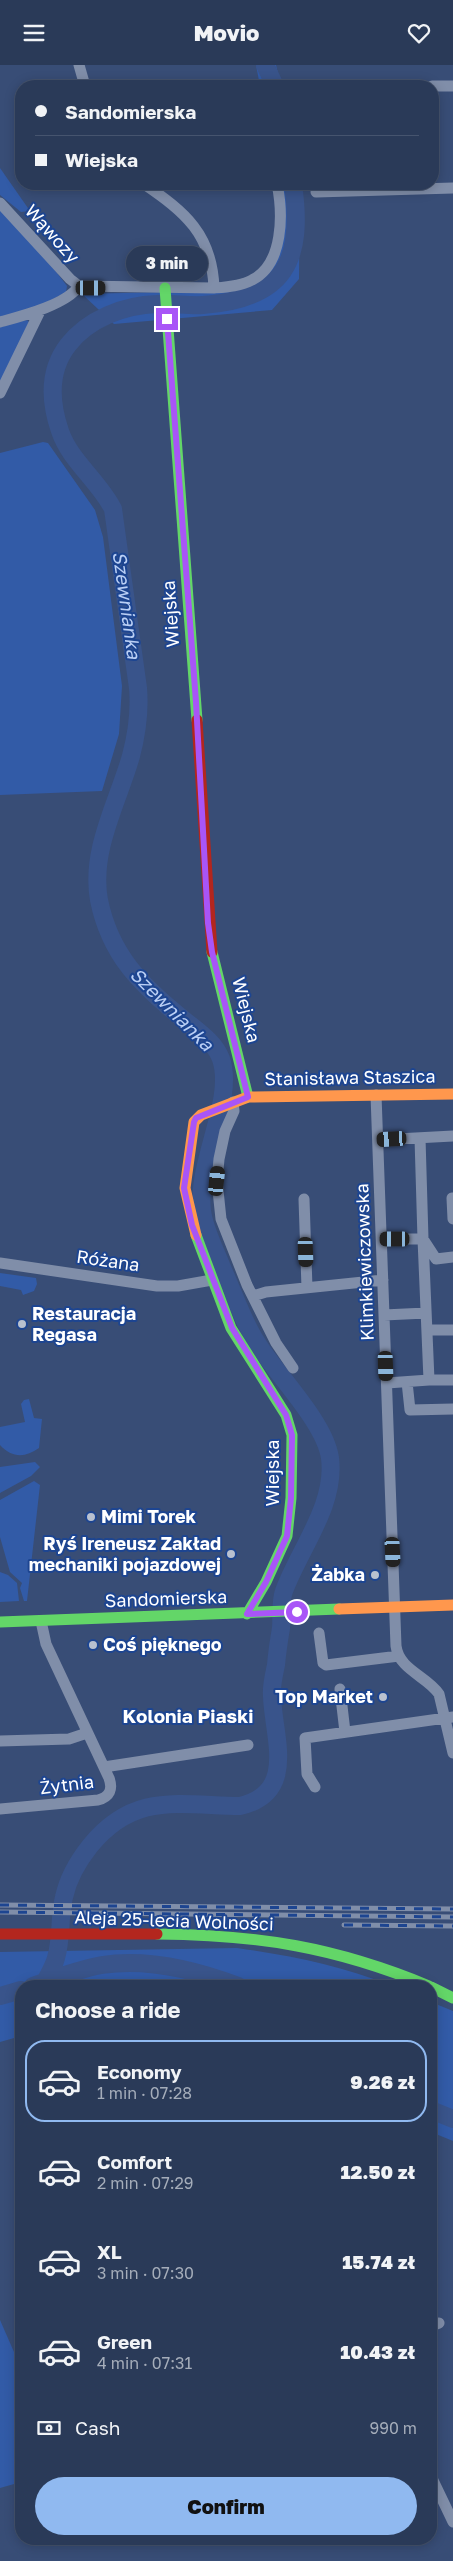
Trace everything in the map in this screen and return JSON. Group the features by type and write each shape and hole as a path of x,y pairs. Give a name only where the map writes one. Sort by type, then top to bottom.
{"street":[{"path":"79,65 83,80"},
{"path":"439,86 453,86"},
{"path":"439,188 453,188"},
{"path":"153,190 174,205 197,228 207,257 214,288"},
{"path":"165,288 214,288 252,280 270,263 278,236 277,190"},
{"path":"316,192 384,190"},
{"name":"Wąwozy","path":"0,203 70,279 80,286 165,288"},
{"name":"Wąwozy","path":"0,322 40,311 71,294 80,286"},
{"name":"Wiejska","path":"165,288 196,702 208,923 212,952 248,1097 201,1115 194,1122 184,1188 192,1225 232,1328 286,1415 292,1435 291,1498 287,1536 266,1582 247,1614"},
{"path":"0,393 40,311"},
{"name":"Stanisława Staszica","path":"248,1097 453,1094"},
{"name":"Klimkiewiczowska","path":"376,1095 395,1608 399,1656"},
{"path":"233,1103 234,1111 225,1131 217,1181 221,1219 253,1297 276,1343 293,1368"},
{"path":"378,1139 453,1136"},
{"path":"420,1138 428,1380"},
{"path":"452,1198 453,1219"},
{"path":"304,1199 307,1287"},
{"path":"382,1239 423,1239"},
{"path":"423,1239 436,1259 453,1257"},
{"name":"Różana","path":"0,1263 157,1286 178,1286 212,1280"},
{"path":"253,1297 266,1292 383,1280"},
{"path":"384,1315 426,1313"},
{"path":"427,1330 453,1330"},
{"path":"387,1383 453,1380"},
{"path":"407,1382 410,1410 453,1409"},
{"name":"Sandomierska","path":"0,1622 453,1605"},
{"path":"41,1621 46,1644 104,1767 248,1745"},
{"path":"319,1633 323,1663 326,1665 399,1656 410,1669 434,1687 450,1717 453,1753"},
{"path":"340,1689 345,1732"},
{"path":"315,1787 307,1774 305,1738 450,1717"},
{"path":"0,1741 69,1739 87,1733"},
{"name":"Żytnia","path":"0,1809 101,1799 108,1795 111,1789 104,1767"},
{"name":"Aleja 25-lecia Wolności","path":"0,1934 214,1937 281,1942 323,1950 369,1963 412,1980"},
{"name":"Aleja 25-lecia Wolności","path":"437,1990 453,1998"},
{"path":"437,2488 453,2522"}],"shaded area":[{"path":"256,65 276,65 280,80 259,80"},
{"path":"0,168 30,211 21,212 0,195"},
{"path":"279,190 300,190 299,279 272,310 114,324 82,294 207,291 240,287 271,267"},
{"path":"0,210 48,261 67,286 66,292 44,304 0,318"},
{"path":"27,320 29,322 0,387 0,326"},
{"path":"43,442 48,443 95,510 103,537 122,686 119,734 102,791 0,795 0,453"},
{"path":"0,1273 36,1278 37,1284 34,1291 23,1295 21,1290 0,1286"},
{"path":"29,1399 34,1418 42,1419 39,1448 29,1454 14,1454 0,1445 0,1427 25,1422 21,1404 24,1400"},
{"path":"35,1462 40,1467 31,1476 0,1493 0,1467"},
{"path":"34,1481 40,1485 27,1601 24,1601 20,1588 22,1583 10,1572 0,1537 0,1500"},
{"path":"0,1572 8,1575 17,1583 19,1601 0,1602"},
{"path":"237,1948 316,1962 375,1980 15,1980 15,2038 0,2042 0,1952"},
{"path":"437,2004 453,2011 453,2141 437,2134"},
{"path":"0,2320 15,2354 15,2484 0,2488"}],"waterway":[{"name":"Szewnianka","path":"265,65 272,80"},
{"name":"Szewnianka","path":"46,1980 58,1950 62,1905 68,1884 74,1870 90,1846 107,1829 123,1817 140,1809 158,1805 177,1804 240,1806 258,1799 270,1789 276,1776 278,1761 272,1684 281,1628 283,1595 328,1493 330,1458 326,1444 310,1414 265,1355 252,1334 223,1270 203,1219 202,1192 204,1172 220,1112 223,1093 224,1075 221,1059 210,1042 154,994 129,967 119,953 104,920 99,900 98,863 107,827 131,756 139,697 113,509 65,442 60,431 53,398 54,376 62,355 76,336 96,321 132,307 145,305 203,305 231,301 253,294 270,284 283,271 291,255 295,235 296,211 294,190"},
{"path":"50,1980 93,1967 119,1963 154,1964 188,1970 220,1980"},
{"path":"0,1996 15,1992"},
{"path":"437,2112 453,2119"}],"railway":[{"path":"0,1905 453,1909"},
{"path":"0,1912 453,1917"},
{"path":"344,1925 453,1926"}],"traffic: fast":[{"path":"165,288 197,720"},
{"path":"212,952 248,1097"},
{"path":"196,1235 231,1328 286,1415 292,1435 291,1498 287,1536 266,1582 247,1614"},
{"path":"0,1622 339,1609"},
{"path":"157,1934 229,1937 296,1946 361,1962 413,1980"},
{"path":"437,1990 453,1998"}],"traffic: slow":[{"path":"196,1235 185,1188 194,1122 201,1115 248,1097 453,1094"},
{"path":"339,1609 453,1605"}],"traffic: jam":[{"path":"197,720 212,952"},
{"path":"0,1934 157,1934"}],"place":[{"name":"Restauracja Regasa","path":"22,1324"},
{"name":"Mimi Torek","path":"91,1517"},
{"name":"Ryś Ireneusz Zakład mechaniki pojazdowej","path":"231,1554"},
{"name":"Żabka","path":"375,1575"},
{"name":"Coś pięknego","path":"93,1645"},
{"name":"Top Market","path":"383,1697"}],"district":[{"name":"Kolonia Piaski","path":"188,1716"}],"route":[{"path":"167,319 196,702 208,923 212,952 248,1097 196,1118 187,1159 184,1188 198,1246 232,1328 286,1415 292,1435 290,1521 287,1536 266,1582 247,1614 297,1612"}]}
